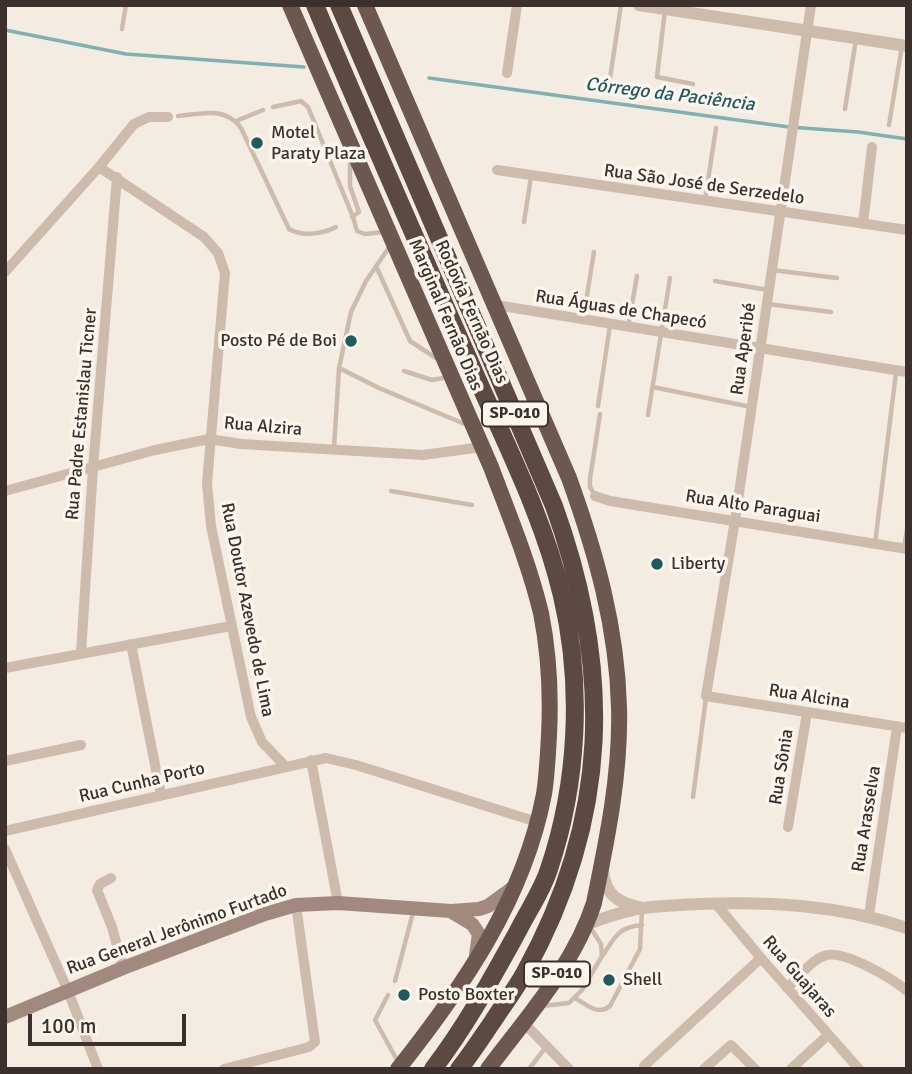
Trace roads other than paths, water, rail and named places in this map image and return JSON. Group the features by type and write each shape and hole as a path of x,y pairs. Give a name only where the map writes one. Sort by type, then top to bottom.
{"highway":[{"name":"Marginal Fernão Dias","path":"290,5 482,447 518,539 540,612 548,658 550,710 544,792 537,822 514,887 473,965 435,1021 399,1067"},
{"name":"Rodovia Fernão Dias","path":"315,5 530,498 561,594 570,636 574,690 573,741 567,793 548,873 499,966 433,1069"},
{"name":"Rodovia Fernão Dias","path":"339,5 554,506 579,586 593,671 591,768 578,845 568,879 524,975 459,1069"},
{"name":"SP-010","path":"365,5 569,478 593,546 607,601 615,650 620,709 617,758 602,858 587,924 558,973 488,1069"}],"main road":[{"name":"Rua General Jerônimo Furtado","path":"5,1017 122,968 296,905 338,903 451,911 478,909 488,906 514,887"},
{"path":"451,911 472,924 479,934 473,965"}],"street":[{"path":"507,73 517,5"},
{"path":"639,5 905,46"},
{"name":"Rua Aperibé","path":"706,696 736,520 811,5"},
{"path":"5,272 134,124 149,117 173,116"},
{"path":"863,224 872,147"},
{"name":"Rua Doutor Azevedo de Lima","path":"99,167 204,237 223,263 225,273 209,439 207,483 211,526 248,708 257,735 285,766"},
{"name":"Rua São José de Serzedelo","path":"497,170 907,230"},
{"name":"Rua Padre Estanislau Ticner","path":"80,653 117,177"},
{"name":"Rua Águas de Chapecó","path":"496,305 901,372"},
{"name":"Rua Alzira","path":"5,491 155,450 209,439 241,444 423,455 482,447"},
{"name":"Rua Alto Paraguai","path":"596,496 610,501 905,549"},
{"path":"5,668 232,626"},
{"path":"131,644 161,795"},
{"name":"Rua Alcina","path":"706,696 902,728"},
{"name":"Rua Sônia","path":"789,827 807,713"},
{"name":"Rua Arasselva","path":"869,915 902,728"},
{"path":"5,761 81,745"},
{"path":"285,766 326,758 537,822"},
{"path":"311,760 338,903"},
{"name":"Rua Cunha Porto","path":"5,831 285,766"},
{"path":"5,849 68,992 98,1069"},
{"path":"602,858 605,887 610,894 619,901 642,908"},
{"path":"111,878 100,884 97,890 112,927 122,968"},
{"path":"587,924 642,908 716,904 805,905 869,915 907,928"},
{"name":"Rua Guajaras","path":"716,904 856,1068"},
{"path":"224,1069 309,1047 315,1042 296,905"},
{"path":"787,988 814,962 830,955 841,956 883,974 907,991"},
{"path":"644,1066 761,958"},
{"path":"523,1022 569,1069"},
{"path":"791,1069 828,1035"},
{"path":"704,1069 731,1045 755,1069"}],"lane":[{"path":"122,29 126,5"},
{"path":"609,85 621,5"},
{"path":"666,9 657,74 660,79 693,84"},
{"path":"845,109 856,38"},
{"path":"889,125 905,46"},
{"path":"273,107 301,101 307,107 357,231 360,234 390,237 351,312 339,368 334,448"},
{"path":"236,121 263,110"},
{"path":"173,116 218,112 236,121 289,229 293,232 308,233 336,226"},
{"path":"705,201 716,128"},
{"path":"351,143 350,187 359,212 352,217"},
{"path":"524,222 531,176"},
{"path":"583,320 594,252"},
{"path":"375,265 410,341 447,370 432,380 404,371"},
{"path":"772,270 837,278"},
{"path":"628,328 637,276"},
{"path":"648,415 670,278"},
{"path":"715,281 769,290"},
{"path":"767,304 831,312"},
{"path":"598,406 610,325"},
{"path":"339,368 472,427"},
{"path":"875,544 901,372"},
{"path":"653,387 752,407"},
{"path":"596,496 590,487 590,479 600,414"},
{"path":"391,491 472,505"},
{"path":"905,549 907,529"},
{"path":"693,797 706,696"},
{"path":"575,998 596,1010 605,1010 610,1006 638,956 642,908"},
{"path":"395,981 415,909"},
{"path":"587,924 596,933 602,956"},
{"path":"534,1007 561,1006 575,998 616,934 624,928 642,925"},
{"path":"388,995 375,1020 399,1067"},
{"path":"529,1069 547,1046"}],"waterway":[{"name":"Córrego da Paciência","path":"5,30 126,54 304,67"},
{"name":"Córrego da Paciência","path":"429,78 789,127 907,139"}],"place":[{"name":"Motel Paraty Plaza","path":"257,143"},
{"name":"Posto Pé de Boi","path":"351,341"},
{"name":"Liberty","path":"657,564"},
{"name":"Shell","path":"609,980"},
{"name":"Posto Boxter","path":"404,995"}]}
